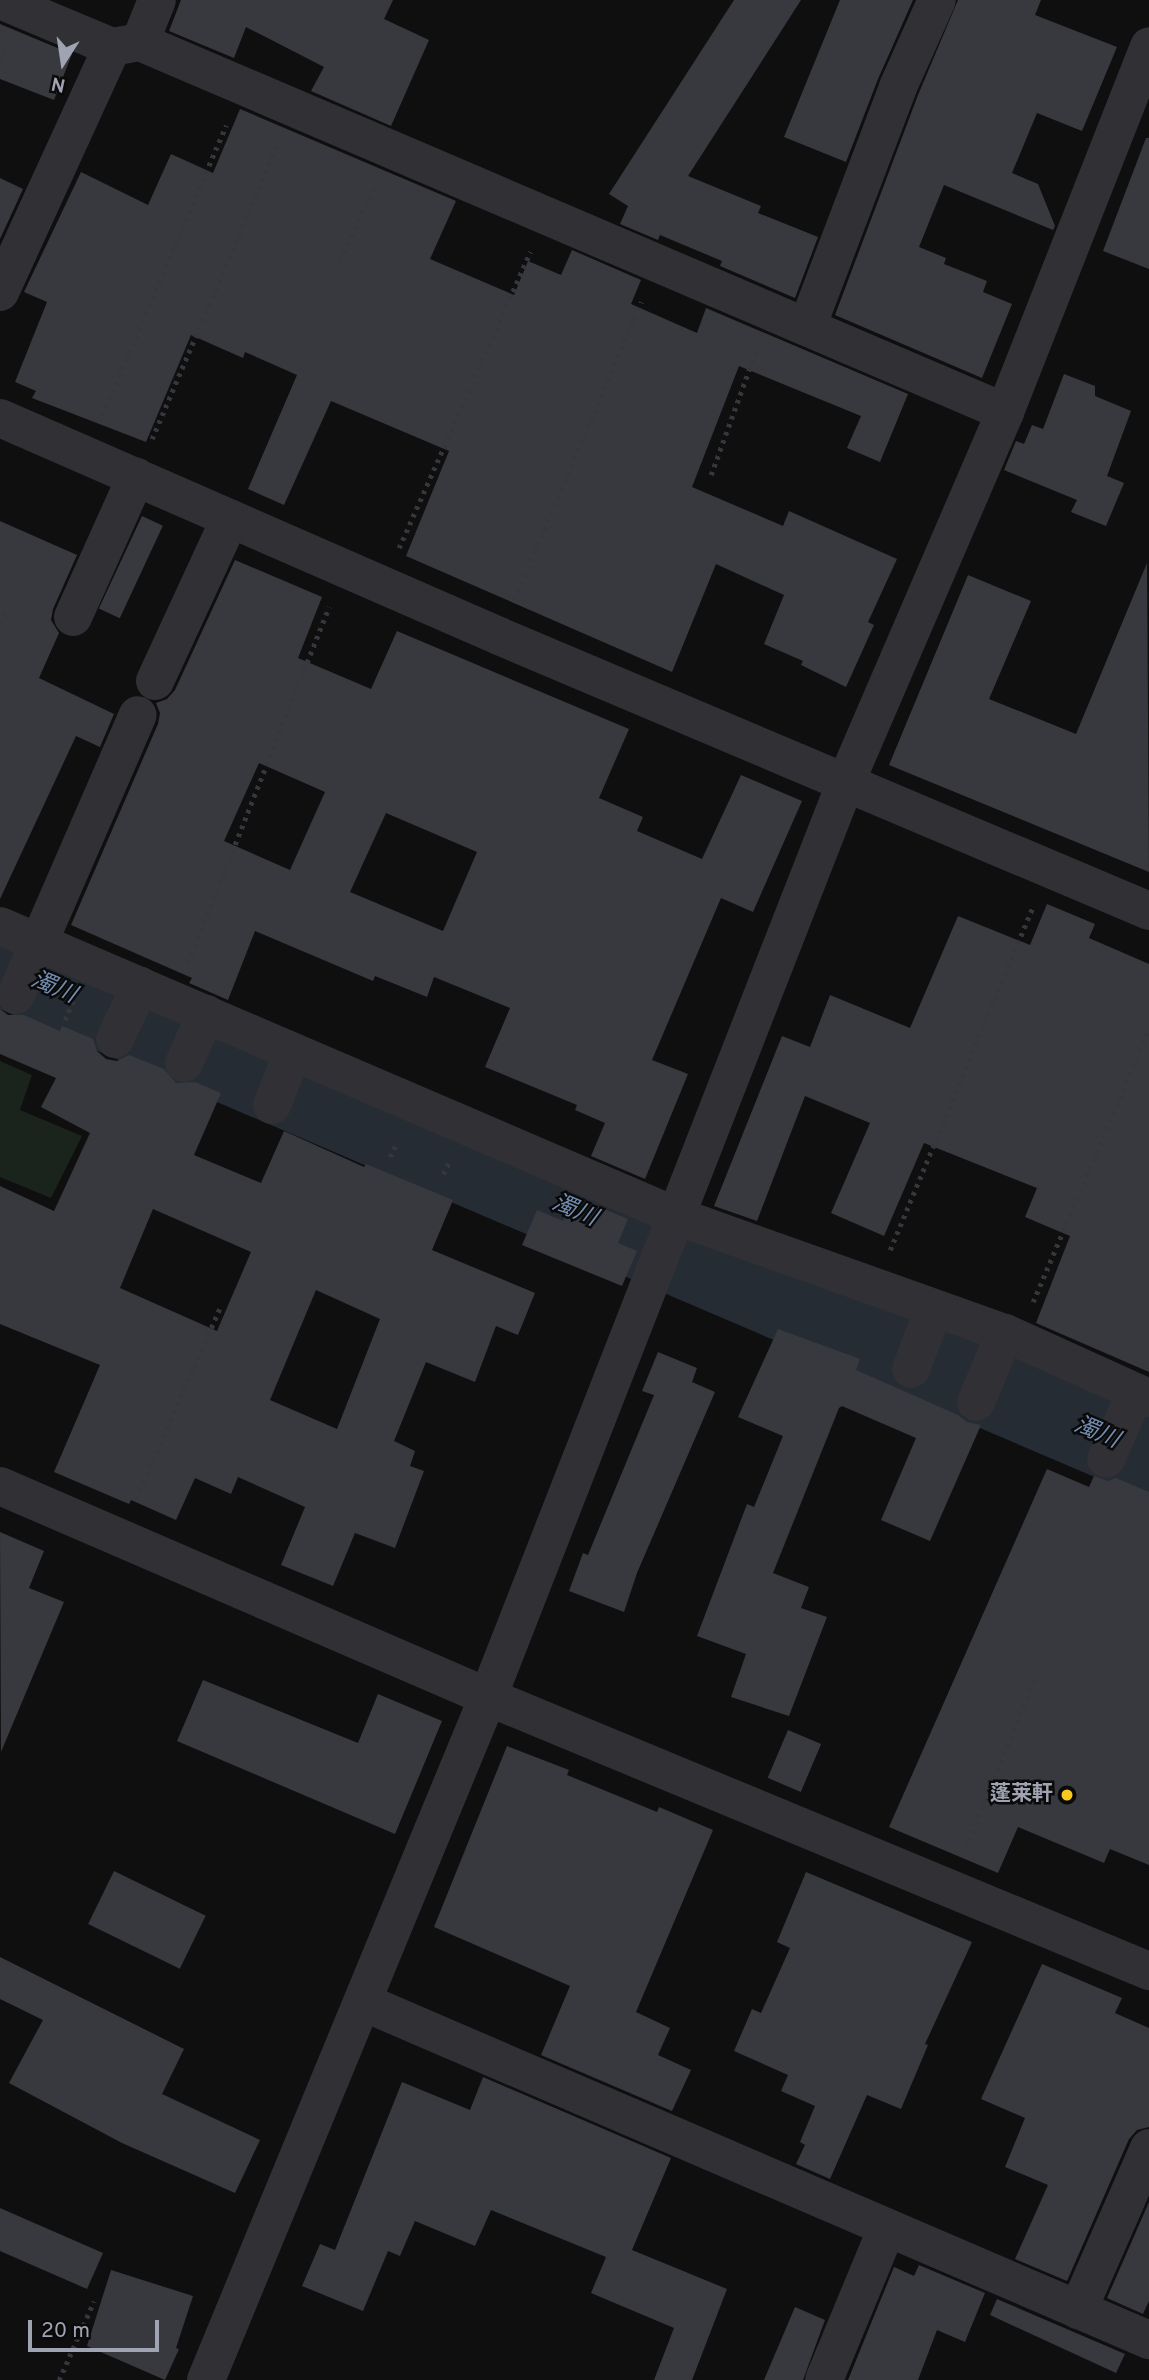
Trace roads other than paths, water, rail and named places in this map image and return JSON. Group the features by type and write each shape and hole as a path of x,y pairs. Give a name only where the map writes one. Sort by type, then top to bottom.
{"street":[{"path":"0,0 243,86 1005,412"},
{"path":"0,292 126,45 158,0"},
{"path":"807,327 898,87 937,0"},
{"path":"206,2380 488,1697 845,783 1005,412 1149,46"},
{"path":"0,418 499,636 1149,911"},
{"path":"73,617 136,477"},
{"path":"155,681 230,519"},
{"path":"16,995 138,715"},
{"path":"0,926 36,950 172,1016 290,1058 461,1132 676,1216 875,1286 930,1319 1012,1348 1136,1402 1106,1459"},
{"path":"115,1040 172,1016"},
{"path":"272,1105 290,1058"},
{"path":"911,1369 930,1319"},
{"path":"976,1402 1012,1348"},
{"path":"0,1486 488,1697 1149,1971"},
{"path":"363,2002 1149,2340"},
{"path":"1078,2310 1149,2148"},
{"path":"824,2380 887,2228"}],"waterway":[{"name":"濁川","path":"0,966 1149,1457"}],"place":[{"name":"蓬莱軒","path":"1067,1795"}]}
